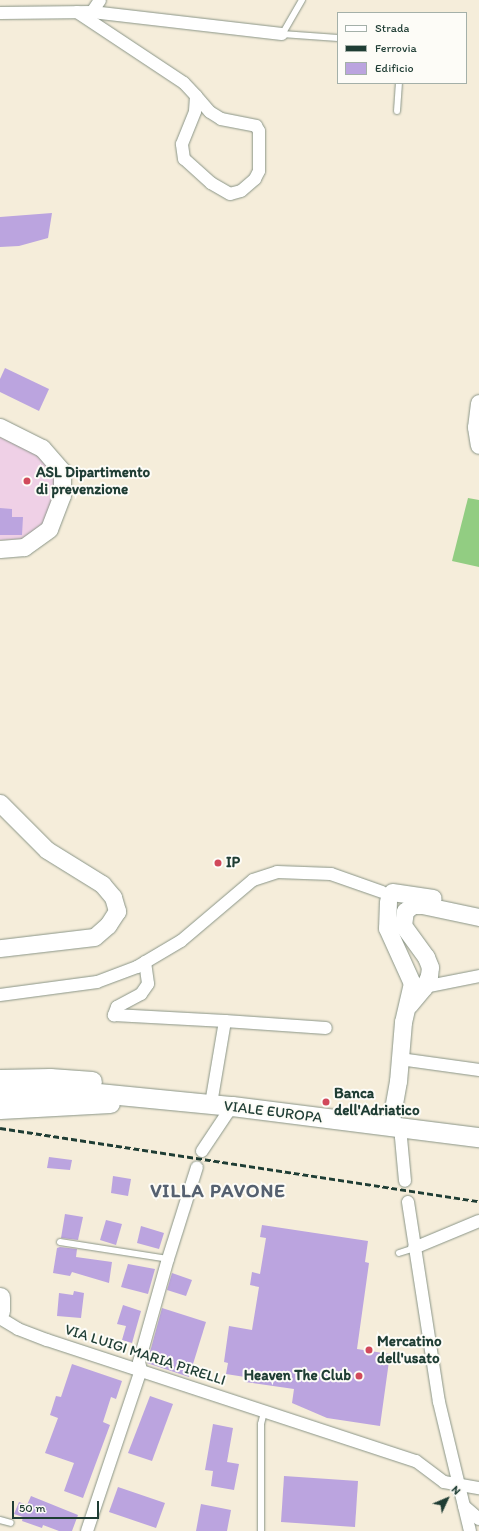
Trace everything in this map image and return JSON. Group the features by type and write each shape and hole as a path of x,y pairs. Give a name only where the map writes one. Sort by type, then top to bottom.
{"main road":[{"name":"VIALE EUROPA","path":"0,1079 85,1080 151,1099"},
{"name":"VIALE EUROPA","path":"0,1094 88,1092 232,1106 479,1137"},
{"name":"VIALE EUROPA","path":"0,1109 28,1110 151,1099"},
{"path":"0,1297 0,1310"}],"street":[{"path":"92,12 100,0"},
{"path":"77,12 184,83 196,96 210,112 221,119 249,123 256,126 259,131 259,171 255,179 242,191 230,194 211,183 184,159 182,144 195,111 196,96"},
{"path":"0,14 92,12 282,34"},
{"path":"479,403 476,427 479,445"},
{"path":"0,549 24,547 49,529 62,495 62,471 42,448 3,430"},
{"path":"0,803 47,850 102,884 113,897 117,911 108,925 94,937 0,948"},
{"path":"0,995 96,982 145,962 180,941 253,880 277,872 331,874 387,895 428,896 479,909"},
{"path":"387,895 387,928 412,983 408,1007 403,1022 395,1127 405,1181"},
{"path":"408,1007 424,987 429,976 430,967 426,957 403,925 405,911 413,905 422,905 479,917"},
{"path":"145,962 148,984 141,994 117,1007 114,1015 326,1028"},
{"path":"424,987 479,976"},
{"path":"211,1104 225,1021"},
{"path":"400,1059 479,1070"},
{"path":"202,1151 232,1106"},
{"path":"87,1531 141,1370 139,1362 168,1259 197,1167"},
{"path":"408,1202 439,1402 460,1483 470,1531"},
{"path":"414,1248 479,1221"},
{"name":"VIA LUIGI MARIA PIRELLI","path":"0,1318 18,1329 264,1412 416,1461 444,1482 460,1483 479,1488"},
{"path":"464,1506 479,1519"}],"lane":[{"path":"302,0 282,34 337,38"},
{"path":"397,111 399,84"},
{"path":"60,1242 168,1259"},
{"path":"400,1253 414,1248"},
{"path":"260,1531 261,1424 264,1412"},
{"path":"0,1520 11,1523"}],"shaded area":[{"name":"ASL Dipartimento di prevenzione","path":"0,437 37,454 53,470 55,491 45,525 21,539 0,540"}],"green space":[{"path":"468,498 479,500 479,567 452,561"}],"building":[{"path":"52,213 48,238 19,246 0,247 0,217"},
{"path":"5,368 49,389 39,411 0,392 0,379"},
{"path":"0,508 12,509 12,517 23,517 22,535 0,535"},
{"path":"49,1157 72,1160 70,1170 47,1168"},
{"path":"113,1176 131,1179 128,1196 111,1193"},
{"path":"65,1214 83,1217 78,1240 61,1238"},
{"path":"106,1220 122,1224 116,1245 100,1240"},
{"path":"262,1225 368,1241 365,1262 369,1263 357,1349 390,1354 380,1426 327,1418 292,1403 294,1389 245,1382 245,1377 226,1374 228,1363 224,1362 229,1326 252,1330 259,1287 250,1285 252,1272 260,1274 266,1238 260,1237"},
{"path":"141,1226 164,1233 159,1249 137,1243"},
{"path":"57,1248 77,1249 76,1257 112,1262 109,1283 72,1272 70,1276 53,1273"},
{"path":"128,1264 155,1269 148,1294 121,1287"},
{"path":"172,1273 192,1280 186,1296 167,1290"},
{"path":"74,1291 84,1293 81,1318 57,1316 59,1293 73,1295"},
{"path":"123,1305 141,1311 132,1343 122,1340 126,1326 117,1324"},
{"path":"162,1308 206,1322 189,1377 147,1363"},
{"path":"72,1364 122,1381 116,1399 111,1397 103,1422 110,1425 83,1498 64,1491 74,1463 45,1453 58,1418 50,1415 56,1396 61,1397"},
{"path":"150,1396 173,1404 152,1461 128,1453"},
{"path":"213,1424 233,1428 227,1462 239,1464 234,1490 211,1486 213,1471 205,1470"},
{"path":"284,1476 358,1481 355,1527 281,1522"},
{"path":"118,1487 165,1503 156,1528 109,1512"},
{"path":"31,1496 78,1515 72,1531 59,1531 43,1525 42,1528 22,1521 23,1517 14,1514 19,1502 27,1505"},
{"path":"201,1504 231,1510 227,1531 196,1531"}],"railway":[{"path":"0,1128 479,1201"}],"place":[{"name":"ASL Dipartimento di prevenzione","path":"27,481"},
{"name":"IP","path":"218,863"},
{"name":"Banca dell'Adriatico","path":"326,1102"},
{"name":"Mercatino dell'usato","path":"369,1350"},
{"name":"Heaven The Club","path":"359,1376"}],"district":[{"name":"VILLA PAVONE","path":"218,1191"}]}
